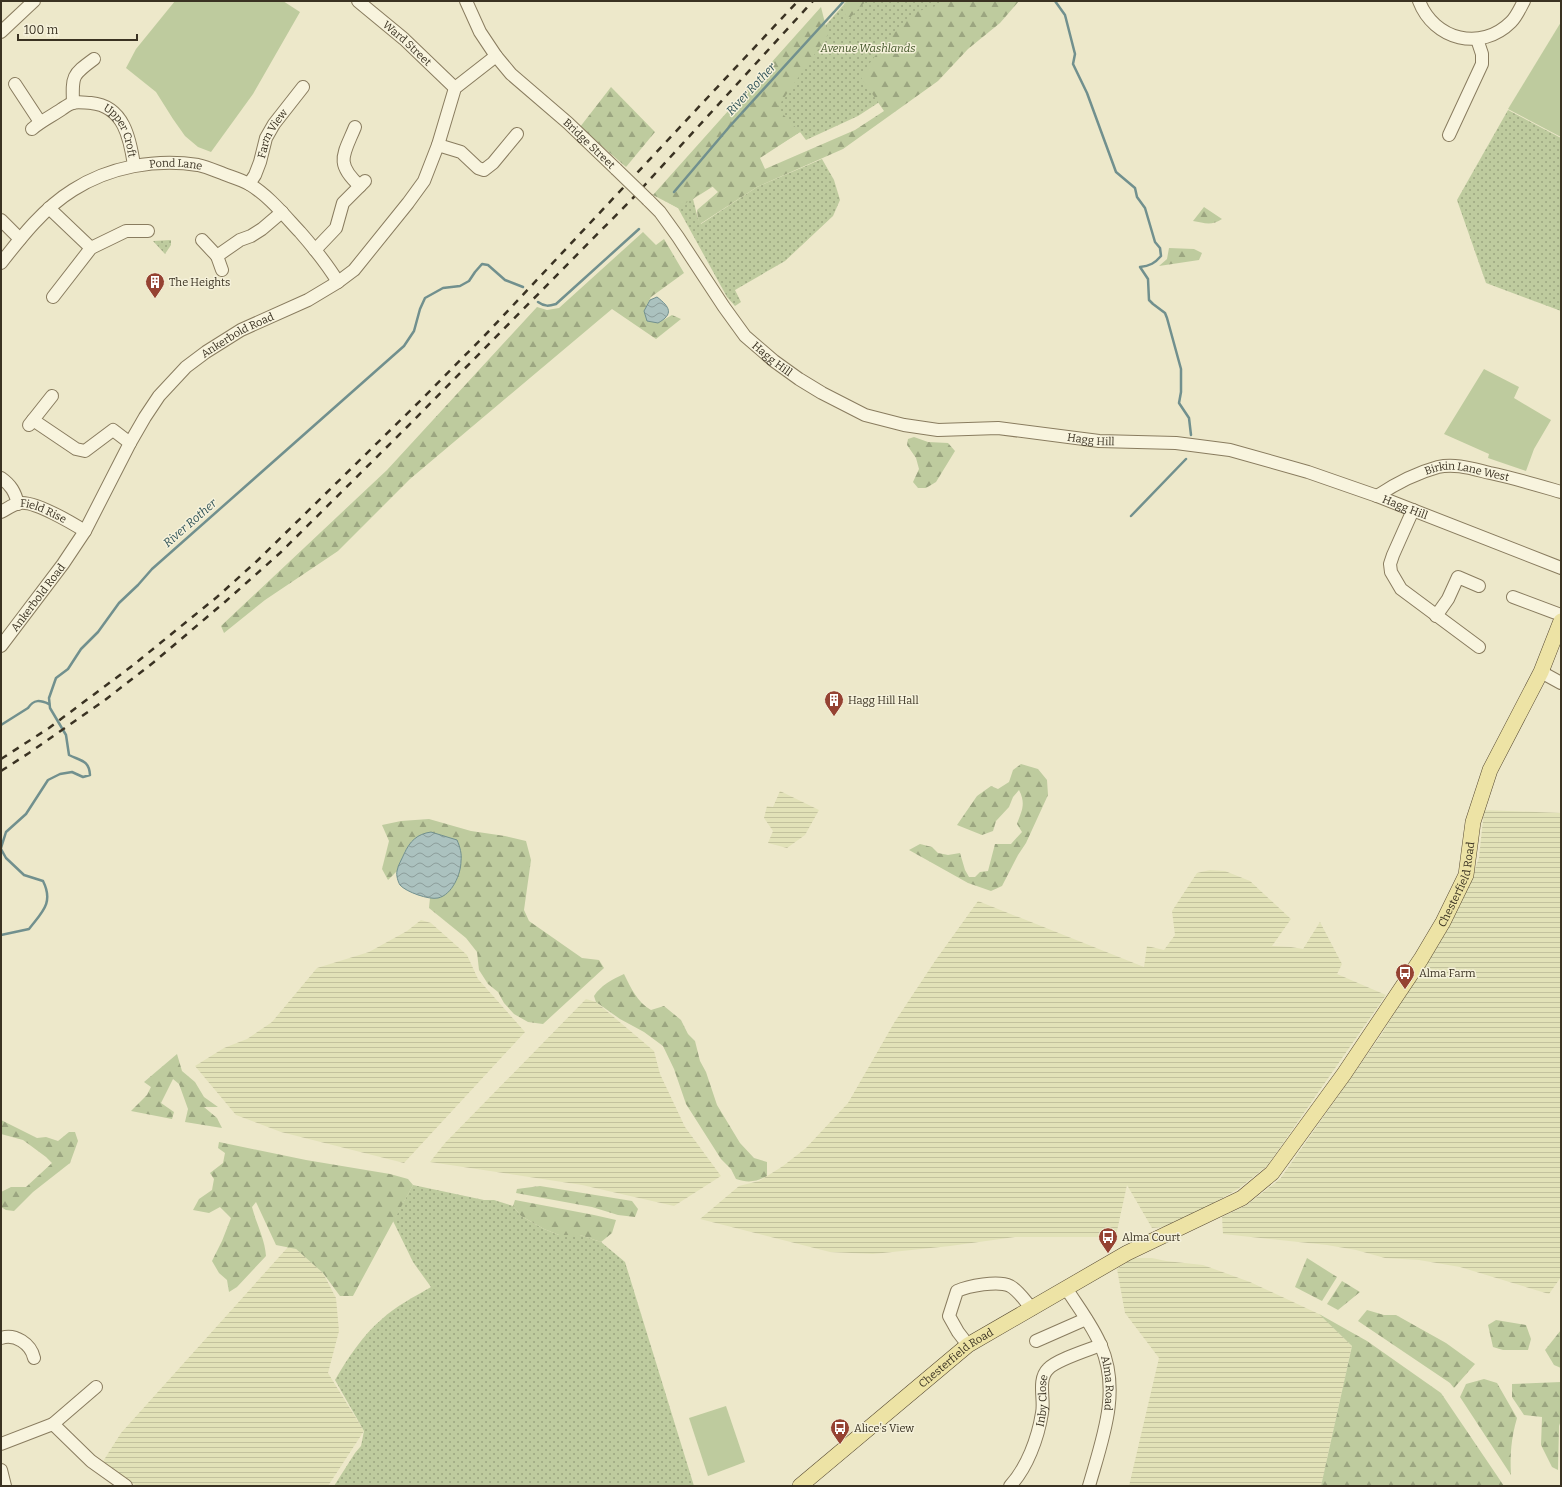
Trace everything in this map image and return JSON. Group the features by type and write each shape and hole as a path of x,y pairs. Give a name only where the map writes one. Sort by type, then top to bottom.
{"main road":[{"name":"Chesterfield Road","path":"800,1486 968,1345 1127,1253 1242,1198 1272,1173 1344,1074 1421,959 1443,922 1466,875 1473,822 1490,770 1541,672 1561,621"}],"street":[{"path":"1,32 34,1"},
{"name":"Ward Street","path":"358,1 404,39 455,88"},
{"name":"Bridge Street","path":"466,1 480,32 496,56 511,74 568,123 648,200 660,212 678,237"},
{"path":"1420,1 1428,17 1446,32 1463,38 1478,39 1504,28 1517,14 1524,1"},
{"path":"1449,135 1452,121 1482,64 1482,54 1478,39"},
{"path":"455,88 496,56"},
{"path":"15,84 36,126 73,103 73,77 79,70 94,59"},
{"name":"Farm View","path":"249,184 255,175 260,162 266,138 274,124 303,87"},
{"name":"Ankerbold Road","path":"1,646 64,564 85,531 145,417 159,396 181,372 195,360 241,330 308,300 338,282 354,270 424,182 438,145 455,88"},
{"name":"Upper Croft","path":"73,103 95,104 108,108 118,116 131,142 134,165"},
{"path":"315,250 336,228 343,203 363,183 344,166 343,157 355,127"},
{"path":"438,145 461,152 478,168 484,170 493,162 517,134"},
{"name":"Pond Lane","path":"1,263 20,238 48,208 73,190 96,178 134,165 164,163 199,165 249,184 282,212 329,266 338,282"},
{"path":"48,208 91,248"},
{"path":"217,256 240,240 251,236 262,229 282,212"},
{"path":"1,220 20,238"},
{"path":"53,297 91,248 126,231 148,231"},
{"name":"Hagg Hill","path":"678,237 724,308 745,336 774,361 799,379 822,393 865,415 904,425 938,430 998,428 1099,441 1176,443 1230,450 1308,472 1377,496 1561,568"},
{"path":"202,240 217,256 222,270"},
{"path":"52,396 31,423 80,450 85,451 113,430 130,443"},
{"name":"Birkin Lane West","path":"1377,496 1394,485 1439,467 1465,467 1525,481 1561,492"},
{"path":"1,478 8,482 14,490 18,504"},
{"name":"Field Rise","path":"1,512 21,503 35,506 85,531"},
{"path":"1413,510 1393,555 1390,564 1391,572 1401,589 1479,647"},
{"path":"1436,616 1448,599 1458,576 1479,586"},
{"path":"1513,597 1561,615"},
{"path":"1541,672 1561,684"},
{"path":"968,1345 958,1332 949,1316 957,1291 966,1287 997,1284 1009,1286 1019,1294 1032,1309"},
{"name":"Alma Road","path":"1066,1288 1101,1345 1109,1372 1109,1407 1089,1486"},
{"path":"1036,1340 1086,1319"},
{"path":"1,1338 5,1336 14,1337 25,1343 32,1350 34,1358"},
{"name":"Inby Close","path":"1010,1486 1022,1470 1036,1436 1043,1408 1042,1385 1045,1373 1053,1365 1101,1345"},
{"path":"1,1444 53,1424 96,1387"},
{"path":"53,1424 91,1461 126,1486"},
{"path":"1,1470 5,1486"}],"green space":[{"path":"175,1 283,1 300,12 253,94 211,152 198,147 185,136 156,92 126,68 136,49"},
{"name":"Avenue Washlands","path":"847,1 988,1 878,103 858,116 806,140 800,132 693,199 698,219 701,224 757,187 822,159 834,180 840,200 833,216 785,261 735,290 741,302 735,306 727,297 678,208 669,203"},
{"path":"847,1 866,1 846,22 844,4"},
{"path":"946,1 1019,1 1000,23 968,49 938,81 843,149 757,187 700,224 697,210 718,192 712,186 678,208 653,195 821,7 828,35 777,108 800,132 760,158 765,169 855,130 884,111 860,76 888,39 915,12 943,4"},
{"path":"1561,22 1561,137 1508,109"},
{"path":"611,87 655,132 626,167 580,127"},
{"path":"1508,110 1561,138 1561,311 1486,283 1457,200"},
{"path":"1204,207 1222,219 1215,223 1193,221"},
{"path":"643,232 656,245 664,239 684,273 651,297 644,311 658,323 672,315 681,319 656,339 612,309 410,479 338,551 265,600 224,633 221,626 387,470 537,307 547,310 559,308"},
{"path":"171,240 171,245 165,254 153,241"},
{"path":"1169,248 1194,249 1202,253 1199,260 1159,266 1167,259"},
{"path":"1484,369 1519,387 1514,398 1551,420 1534,449 1526,471 1488,458 1489,454 1444,434"},
{"path":"914,437 928,442 948,443 955,451 936,482 926,488 918,488 913,482 919,469 916,458 907,445 908,439"},
{"path":"1021,764 1038,769 1047,780 1048,795 1026,843 1002,886 991,891 968,883 909,850 920,844 932,847 938,853 948,855 960,853 965,870 969,877 975,877 980,872 988,871 995,844 1011,844 1022,832 1017,824 1022,811 1023,803 1019,790 1013,797 1009,807 996,821 993,831 982,835 957,825 977,796 991,786 998,789 1009,782 1013,770"},
{"path":"780,791 819,810 805,835 787,848 768,843 773,831 764,818 767,806 773,807"},
{"path":"1484,810 1561,813 1561,1277 1549,1294 1460,1267 1419,1260 1385,1258 1356,1250 1327,1245 1223,1234 1222,1217 1247,1205 1280,1179 1381,1035 1444,933 1468,887 1479,858"},
{"path":"429,819 471,831 526,841 531,860 524,910 529,921 582,958 599,960 604,968 543,1024 528,1022 514,1014 504,1003 498,992 488,984 479,970 477,952 466,938 429,908 430,898 436,898 445,894 452,886 459,871 405,851 397,871 388,880 382,869 389,841 382,825 401,821"},
{"path":"1210,870 1225,871 1250,881 1291,919 1272,946 1303,949 1320,922 1342,964 1337,974 1386,995 1267,1166 1238,1189 1173,1226 1152,1228 1127,1185 1115,1240 1100,1237 1015,1237 950,1246 873,1254 830,1252 700,1219 739,1186 759,1181 783,1166 806,1148 848,1103 894,1023 935,961 978,901 1144,967 1147,946 1164,950 1175,935 1172,911 1197,873"},
{"path":"421,920 431,923 467,955 478,979 525,1032 404,1163 281,1132 236,1115 195,1066 224,1048 247,1039 272,1022 317,968 369,952 407,931"},
{"path":"624,974 635,994 646,1007 651,1010 664,1006 681,1020 688,1034 695,1041 700,1061 706,1072 717,1105 740,1143 754,1158 767,1162 767,1176 759,1180 752,1181 736,1179 731,1169 721,1159 686,1104 674,1069 663,1046 644,1032 620,1019 596,1002 594,996 600,989 612,980"},
{"path":"586,999 596,1002 654,1051 660,1074 685,1127 721,1176 674,1206 582,1185 430,1162 445,1143"},
{"path":"177,1054 182,1071 195,1082 204,1097 218,1107 204,1107 217,1118 222,1128 185,1122 188,1109 179,1084 173,1079 161,1103 174,1112 172,1119 131,1111 147,1095 151,1087 144,1082"},
{"path":"1,1120 37,1138 46,1137 58,1141 69,1132 75,1132 78,1141 70,1163 33,1192 14,1211 6,1210 1,1207 1,1192 11,1187 26,1187 52,1163 23,1140 1,1134"},
{"path":"219,1142 306,1160 390,1174 408,1179 413,1185 353,1296 340,1296 323,1273 296,1249 276,1245 256,1202 252,1207 264,1243 266,1256 237,1287 229,1292 227,1280 219,1273 212,1261 231,1218 220,1207 209,1213 193,1210 199,1199 212,1190 214,1179 210,1173 223,1163 225,1153 218,1148"},
{"path":"413,1185 484,1200 494,1200 513,1206 521,1216 544,1229 559,1235 580,1235 601,1242 625,1262 694,1486 334,1486 361,1446 364,1431 335,1380 356,1348 368,1333 387,1314 431,1287 413,1262 393,1221"},
{"path":"540,1186 632,1201 638,1209 635,1217 618,1215 592,1207 516,1193 517,1189"},
{"path":"515,1200 616,1220 612,1233 601,1242 580,1235 559,1235 544,1229 521,1216 513,1206"},
{"path":"288,1247 296,1249 323,1273 336,1298 339,1331 328,1373 364,1431 328,1486 137,1486 102,1463 121,1433"},
{"path":"1133,1258 1152,1258 1203,1265 1250,1282 1321,1315 1352,1346 1321,1486 1129,1486 1159,1358 1125,1313 1117,1269"},
{"path":"1307,1258 1337,1277 1322,1301 1295,1287"},
{"path":"1342,1281 1360,1292 1338,1310 1327,1304"},
{"path":"1367,1310 1384,1315 1396,1315 1446,1343 1475,1364 1454,1388 1450,1383 1358,1321"},
{"path":"1319,1314 1367,1341 1441,1393 1504,1486 1321,1486 1352,1346"},
{"path":"1496,1320 1526,1325 1531,1339 1528,1350 1503,1350 1493,1347 1488,1325"},
{"path":"1561,1330 1561,1368 1554,1365 1545,1350"},
{"path":"1484,1379 1497,1383 1517,1418 1511,1446 1511,1475 1460,1397 1466,1384"},
{"path":"1561,1382 1561,1420 1559,1426 1558,1470 1552,1467 1541,1445 1542,1417 1524,1415 1512,1397 1512,1384"},
{"path":"726,1406 745,1462 708,1476 689,1418"}],"water":[{"path":"657,297 665,304 668,310 666,317 658,323 647,321 644,311 650,300"},
{"path":"431,832 457,840 461,856 461,866 455,883 448,893 438,898 429,898 407,890 399,884 397,878 399,864 411,842 422,834"}],"waterway":[{"name":"River Rother","path":"674,192 730,126 844,1"},
{"path":"1055,1 1065,15 1075,54 1073,64 1087,93 1116,172 1135,188 1137,197 1145,208 1155,242 1160,248 1161,256 1157,261 1140,267 1148,279 1149,300 1165,313 1167,318 1181,369 1181,392 1179,403 1189,418 1191,435"},
{"name":"River Rother","path":"538,302 547,306 556,304 639,229"},
{"name":"River Rother","path":"1,848 6,832 26,814 48,780 60,774 72,772 83,777 90,775 88,766 84,762 69,755 66,735 50,708 49,698 56,678 68,669 81,649 98,632 119,603 152,569 404,346 414,331 420,309 425,298 443,288 460,286 469,281 482,264 488,265 505,280 523,287"},
{"path":"1131,516 1186,459"},
{"path":"1,725 37,701 49,704"},
{"name":"River Rother","path":"1,849 6,858 24,875 43,881 47,895 45,907 29,929 1,935"}],"railway":[{"path":"1,759 49,728 132,666 217,597 258,560 489,331 798,1"},
{"path":"1,771 105,700 154,662 280,553 406,428 632,199 813,1"}],"place":[{"name":"The Heights","path":"155,299"},
{"name":"Hagg Hill Hall","path":"834,717"},
{"name":"Alma Farm","path":"1405,990"},
{"name":"Alma Court","path":"1108,1254"},
{"name":"Alice's View","path":"840,1445"}]}
